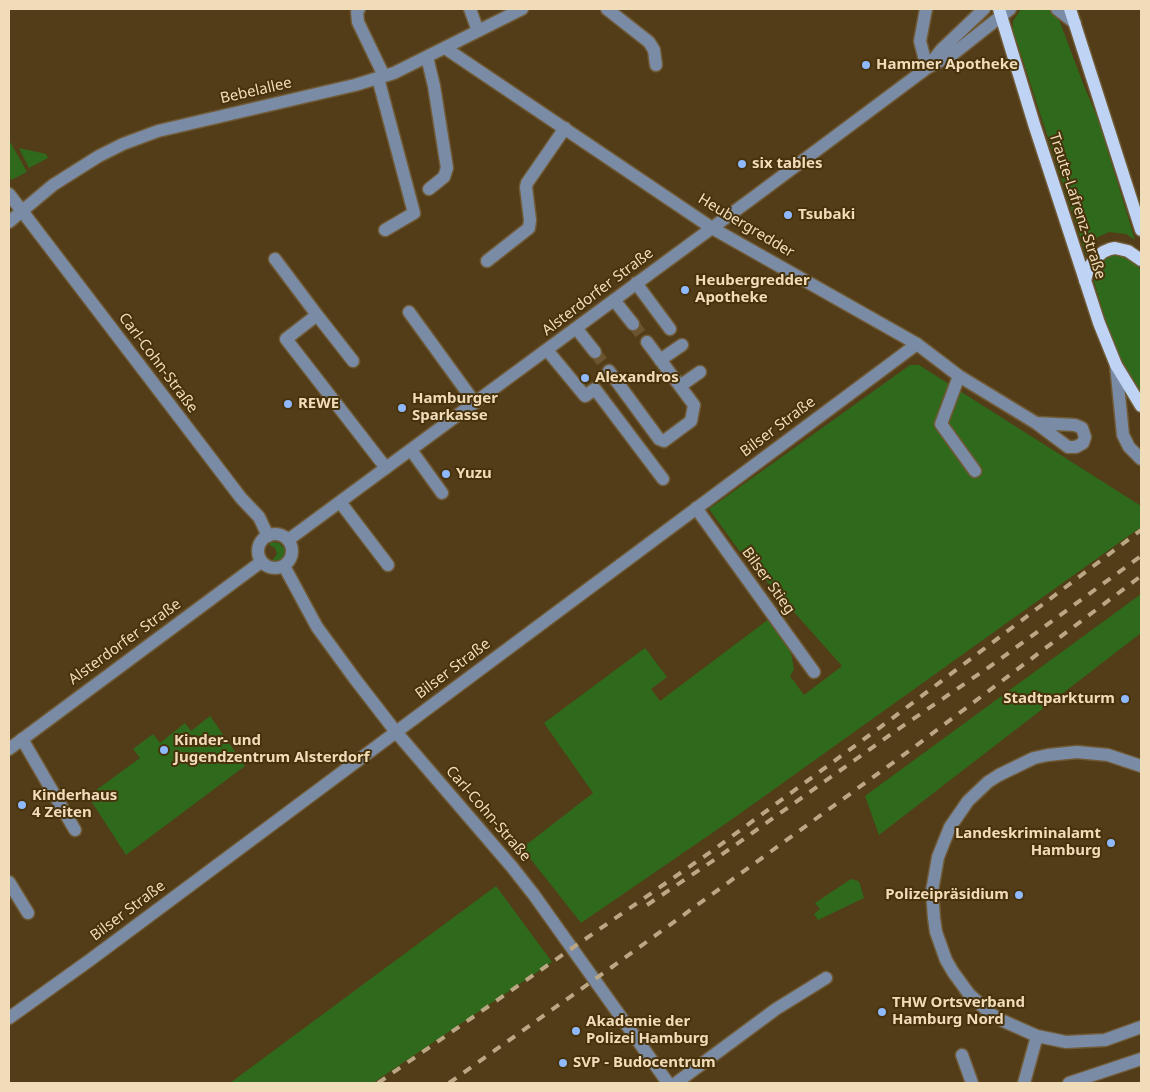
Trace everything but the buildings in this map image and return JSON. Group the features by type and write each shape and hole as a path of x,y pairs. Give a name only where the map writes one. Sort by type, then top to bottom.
{"main road":[{"path":"1070,9 1141,230"},
{"name":"Traute-Lafrenz-Straße","path":"1004,11 1034,124 1101,330 1116,365 1141,406"},
{"path":"1085,281 1088,269 1094,260 1110,249 1115,248 1128,251 1141,260"}],"street":[{"path":"359,9 357,12 358,22 381,77 414,213 385,230"},
{"path":"470,9 478,31"},
{"path":"607,9 649,42 654,50 656,65"},
{"path":"926,9 920,41 927,68"},
{"name":"Alsterdorfer Straße","path":"927,68 942,48 984,9"},
{"path":"1057,9 1075,23"},
{"name":"Bebelallee","path":"9,222 52,186 74,171 99,156 145,135 192,122 355,85 394,73 517,10"},
{"name":"Alsterdorfer Straße","path":"288,540 927,68 953,54 1004,11"},
{"name":"Heubergredder","path":"445,48 712,228 917,344 959,376 1036,423"},
{"path":"427,57 434,86 447,168 444,177 429,189"},
{"path":"487,261 529,228 527,183 566,128"},
{"name":"Carl-Cohn-Straße","path":"9,194 241,498 258,517 268,536"},
{"path":"275,259 353,361"},
{"path":"636,283 670,329"},
{"path":"614,300 633,324"},
{"path":"409,312 475,403"},
{"path":"318,315 286,339 386,468"},
{"path":"576,328 595,352"},
{"path":"609,371 659,439 664,441 691,421 694,405 647,342"},
{"name":"Bilser Straße","path":"9,1018 90,960 917,344"},
{"path":"660,360 682,345"},
{"path":"547,350 585,396 595,389 663,479"},
{"path":"1116,365 1124,438 1132,451 1141,459"},
{"path":"680,386 700,372"},
{"path":"959,376 941,424 975,471"},
{"path":"411,450 442,493"},
{"path":"340,502 388,565"},
{"name":"Bilser Stieg","path":"696,508 814,672"},
{"path":"280,535 288,540 292,547 292,553 284,566 272,568 261,562 257,549 260,542 268,536 280,535"},
{"name":"Alsterdorfer Straße","path":"9,749 261,562"},
{"name":"Carl-Cohn-Straße","path":"284,566 317,626 396,732 534,895 668,1083"},
{"path":"22,739 76,830"},
{"path":"1141,766 1108,755 1077,752 1048,755 1023,762 999,774 978,791 959,813 943,842 934,874 932,904 936,932 946,960 961,984 985,1008 1011,1026 1036,1036 1066,1042 1093,1041 1119,1036 1141,1027"},
{"path":"9,882 28,913"},
{"path":"676,1083 768,1015 826,978"},
{"path":"1024,1083 1036,1036"},
{"path":"962,1055 972,1083"},
{"path":"1069,1083 1141,1059"}],"green space":[{"path":"1021,9 1051,9 1058,17 1098,119 1135,240 1126,234 1109,232 1098,237 1092,243 1086,255 1013,30 1013,21"},
{"path":"9,140 27,172 11,180 9,176"},
{"path":"19,148 46,154 48,158 29,168"},
{"path":"1114,254 1125,255 1136,263 1141,271 1141,393 1118,355 1094,282 1096,266 1108,256"},
{"path":"910,365 919,365 1141,506 1141,527 731,820 581,923 522,848 593,793 544,723 645,648 667,677 651,689 660,701 769,619 790,648 794,669 790,676 804,695 842,666 738,549 709,509"},
{"path":"271,542 279,543 284,548 285,555 279,561 272,561 277,554 275,548 269,545"},
{"path":"1141,594 1141,633 879,835 865,796"},
{"path":"210,716 245,766 126,855 88,796 140,758 133,749 153,734 160,743 185,723 191,731"},
{"path":"851,879 858,881 864,898 818,920 814,914 820,909 815,903"},
{"path":"496,886 552,962 373,1083 230,1083"}],"tunnel":[{"path":"633,324 647,342"},
{"path":"595,352 609,371"}],"railway":[{"path":"378,1083 712,851 890,720 1141,530"},
{"path":"647,905 992,665 1141,556"},
{"path":"449,1083 909,751 1141,576"}],"place":[{"name":"Hammer Apotheke","path":"866,65"},
{"name":"six tables","path":"742,164"},
{"name":"Tsubaki","path":"788,215"},
{"name":"Heubergredder Apotheke","path":"685,290"},
{"name":"Alexandros","path":"585,378"},
{"name":"REWE","path":"288,404"},
{"name":"Hamburger Sparkasse","path":"402,408"},
{"name":"Yuzu","path":"446,474"},
{"name":"Stadtparkturm","path":"1125,699"},
{"name":"Kinder- und Jugendzentrum Alsterdorf","path":"164,750"},
{"name":"Kinderhaus 4 Zeiten","path":"22,805"},
{"name":"Landeskriminalamt Hamburg","path":"1111,843"},
{"name":"Polizeipräsidium","path":"1019,895"},
{"name":"THW Ortsverband Hamburg Nord","path":"882,1012"},
{"name":"Akademie der Polizei Hamburg","path":"576,1031"},
{"name":"SVP - Budocentrum","path":"563,1063"}]}
